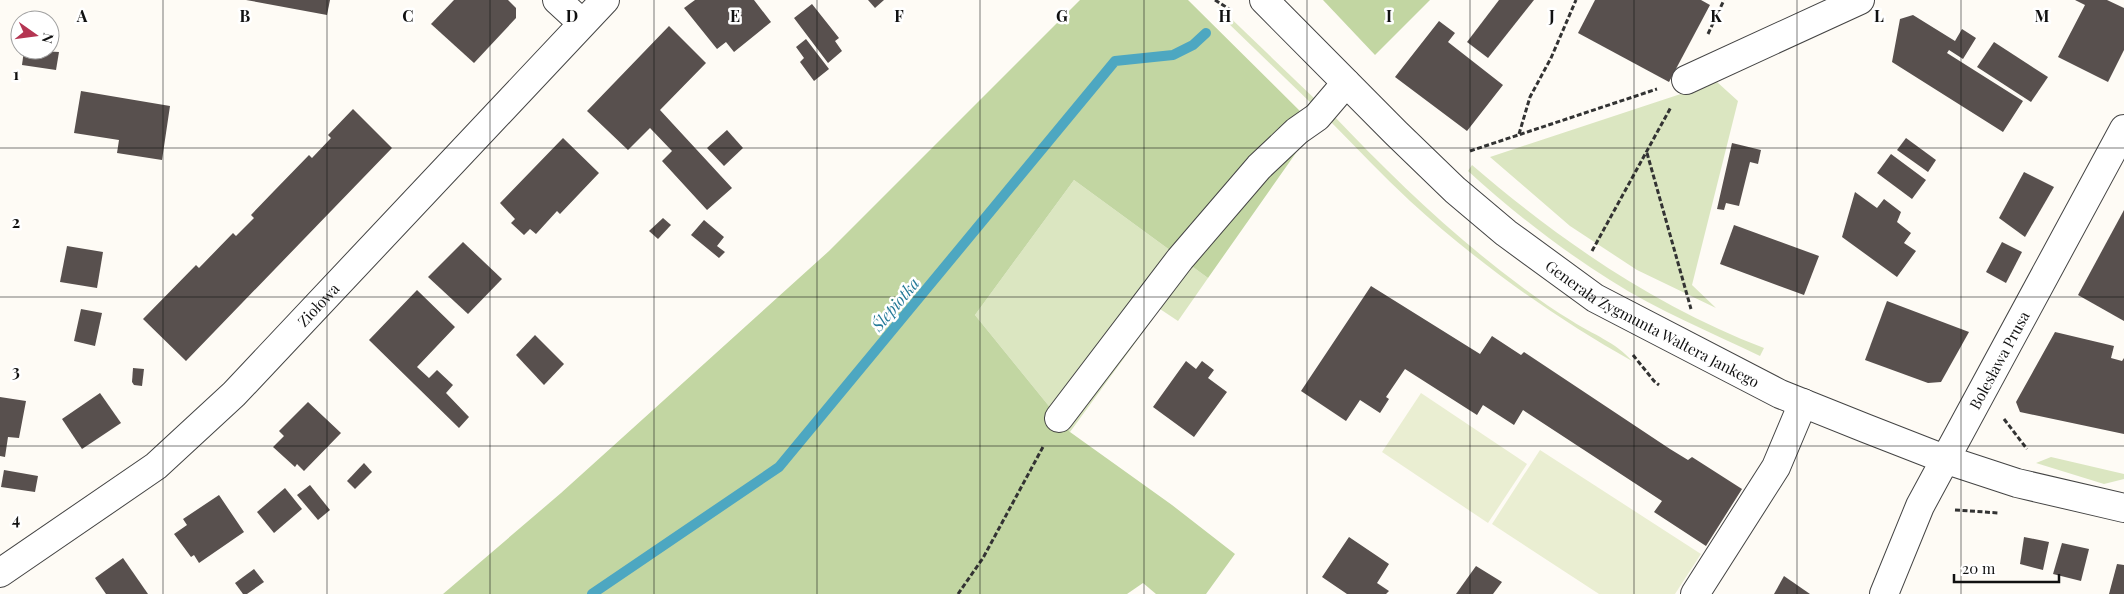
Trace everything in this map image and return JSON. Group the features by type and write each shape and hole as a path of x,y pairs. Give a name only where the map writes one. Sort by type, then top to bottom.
{"street":[{"path":"557,0 582,23"},
{"name":"Ziołowa","path":"0,573 156,466 234,394 604,0"},
{"name":"Generała Zygmunta Waltera Jankego","path":"1264,0 1456,190 1506,233 1595,298 1780,394 1947,460 2017,483 2124,508"},
{"path":"1686,80 1860,0"},
{"path":"1059,418 1180,259 1253,174 1297,131 1317,117 1346,83"},
{"name":"Bolesława Prusa","path":"1884,594 1920,506 1947,460 2124,129"},
{"path":"1695,594 1776,467 1803,402"}],"path":[{"path":"1519,135 1530,97 1551,58 1576,0"},
{"path":"1707,35 1724,0"},
{"path":"1470,151 1686,80"},
{"path":"1592,251 1686,80"},
{"path":"1647,152 1691,309"},
{"path":"2002,417 2027,449"},
{"path":"958,594 983,558 1059,418"}],"green space":[{"path":"1080,0 1188,0 1313,124 1305,140 1208,278 1074,180 975,315 1070,432 1172,505 1235,554 1206,594 1156,594 1143,583 1127,594 443,594 561,493 829,251"},
{"path":"1323,0 1430,0 1375,55"},
{"path":"1218,6 1317,101 1313,105 1226,21"},
{"path":"1717,82 1738,101 1692,285 1716,308 1637,270 1570,226 1490,157"},
{"path":"1333,115 1447,227 1496,268 1540,300 1612,344 1632,361 1573,326 1516,287 1462,246 1410,201 1369,161 1329,120"},
{"path":"1472,165 1539,219 1610,269 1685,313 1764,348 1760,356 1646,301 1591,268 1519,215 1485,186 1468,171"},
{"path":"1074,180 1208,278 1178,321 1160,309 1070,432 975,315"},
{"path":"1421,393 1527,464 1488,523 1382,452"},
{"path":"1540,450 1701,554 1675,594 1599,594 1492,524"},
{"path":"2051,457 2124,474 2124,479 2104,484 2036,463"}],"building":[{"path":"246,0 330,0 327,15"},
{"path":"454,0 508,0 516,8 516,18 474,63 431,24"},
{"path":"695,0 754,0 771,22 734,52 726,42 717,49 684,8"},
{"path":"868,0 884,0 875,8"},
{"path":"1499,0 1534,0 1488,58 1467,42"},
{"path":"1595,0 1701,0 1710,5 1669,82 1578,33"},
{"path":"2075,0 2107,0 2124,8 2124,50 2108,82 2058,57 2085,5"},
{"path":"812,4 839,38 835,41 842,51 828,63 794,18"},
{"path":"1913,15 1955,41 1962,29 1976,38 1963,59 1949,50 1947,53 2023,101 2003,132 1892,62 1900,19"},
{"path":"1439,21 1455,33 1448,42 1503,85 1467,131 1395,77"},
{"path":"669,26 706,63 660,110 732,188 707,210 662,161 672,151 650,128 628,150 587,111"},
{"path":"806,39 829,69 814,81 800,62 804,58 796,47"},
{"path":"1994,42 2048,77 2031,102 1977,67"},
{"path":"23,60 58,60 56,70 22,65"},
{"path":"81,91 170,106 162,160 117,153 119,140 74,133"},
{"path":"353,109 392,148 186,361 143,319 196,265 199,268 233,233 236,236 254,218 251,215 309,155 312,158 331,138 328,135"},
{"path":"727,130 743,148 724,166 707,148"},
{"path":"563,138 599,173 560,214 557,211 536,234 530,229 524,235 511,223 515,219 500,203"},
{"path":"1906,138 1936,160 1928,172 1897,150"},
{"path":"1732,143 1761,150 1758,164 1750,162 1739,206 1726,203 1724,210 1717,209"},
{"path":"1891,154 1926,180 1912,199 1877,173"},
{"path":"2024,172 2054,187 2025,237 1999,218"},
{"path":"1855,192 1877,208 1884,199 1901,212 1897,222 1911,233 1904,243 1916,251 1897,277 1842,237"},
{"path":"2124,210 2124,321 2078,295"},
{"path":"663,218 671,225 658,239 649,231"},
{"path":"704,220 724,237 717,246 725,252 719,258 691,235"},
{"path":"1734,225 1819,256 1804,295 1720,264"},
{"path":"463,242 502,279 468,314 428,277"},
{"path":"2002,242 2022,252 2006,283 1986,272"},
{"path":"67,246 103,252 97,288 60,282"},
{"path":"1371,286 1480,354 1492,336 1521,355 1524,352 1670,449 1688,460 1692,457 1742,489 1706,546 1654,512 1662,501 1523,410 1514,425 1483,405 1477,415 1405,369 1386,397 1389,399 1380,413 1360,400 1346,421 1301,391"},
{"path":"417,290 455,327 417,367 429,378 437,370 453,385 446,393 469,417 459,428 369,340"},
{"path":"1887,301 1969,332 1941,382 1928,383 1865,360"},
{"path":"81,309 102,313 95,346 74,341"},
{"path":"2055,332 2114,346 2111,358 2122,361 2124,358 2124,434 2020,412 2016,402"},
{"path":"535,335 564,364 544,385 516,355"},
{"path":"1186,361 1196,369 1202,361 1214,370 1208,378 1227,392 1194,437 1153,407"},
{"path":"133,368 144,369 142,386 134,385 132,382"},
{"path":"100,393 121,423 82,449 62,419"},
{"path":"0,397 26,401 19,438 8,437 5,457 0,456"},
{"path":"308,402 341,433 304,471 297,464 295,467 273,447 284,436 279,431"},
{"path":"364,463 372,472 355,489 347,481"},
{"path":"4,470 38,476 35,492 1,487"},
{"path":"310,485 330,510 318,520 297,495"},
{"path":"285,488 302,509 274,533 257,512"},
{"path":"219,495 244,532 199,563 194,555 191,557 174,534 187,525 183,519"},
{"path":"1349,537 1389,564 1377,583 1389,591 1386,594 1347,594 1322,577"},
{"path":"2024,537 2049,542 2043,570 2020,564"},
{"path":"2062,543 2089,549 2081,581 2053,574"},
{"path":"123,558 148,594 106,594 95,578"},
{"path":"2117,564 2124,565 2124,594 2109,594"},
{"path":"1476,566 1502,582 1493,594 1456,594"},
{"path":"254,569 264,582 247,594 243,594 235,583"},
{"path":"1784,576 1810,594 1774,594"}],"waterway":[{"name":"Ślepiotka","path":"592,594 779,467 1115,61 1173,55 1193,45 1206,33"}]}
